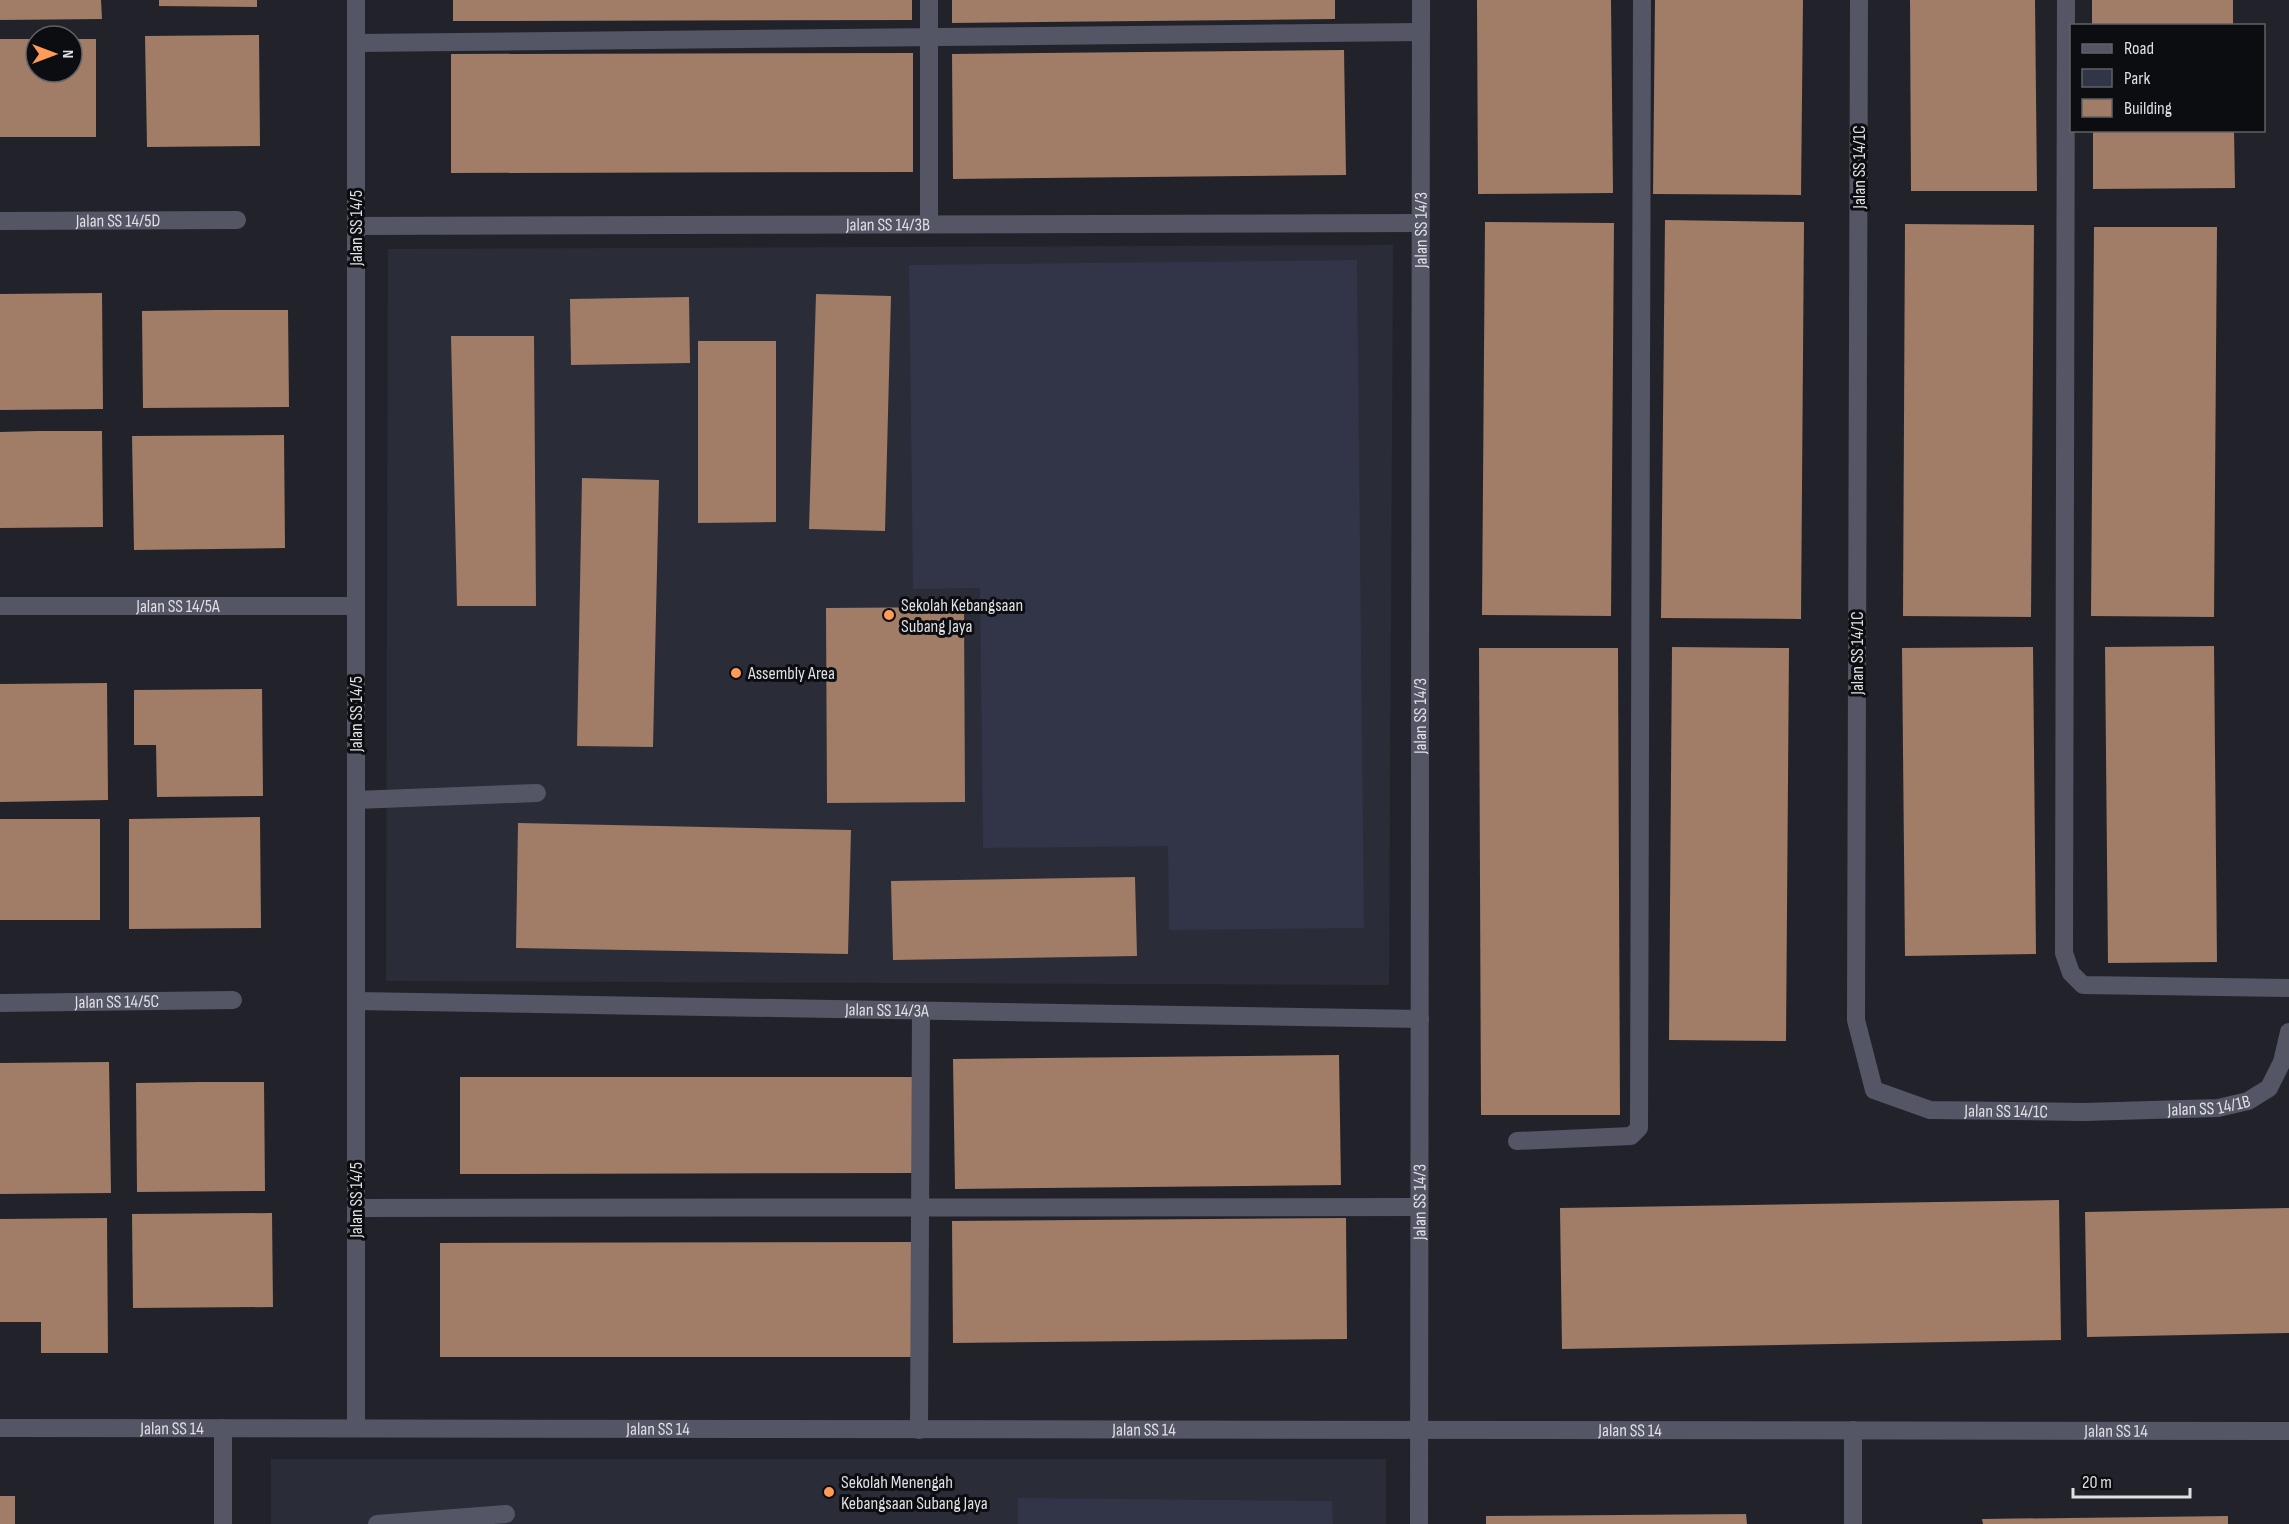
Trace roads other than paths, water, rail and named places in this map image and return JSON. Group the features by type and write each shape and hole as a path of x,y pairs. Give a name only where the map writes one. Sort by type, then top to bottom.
{"street":[{"name":"Jalan SS 14/5","path":"356,0 356,1428"},
{"path":"929,0 929,224"},
{"name":"Jalan SS 14/3","path":"1419,1524 1421,0"},
{"path":"1517,1141 1631,1136 1639,1128 1642,0"},
{"name":"Jalan SS 14/1C","path":"1859,0 1856,1020 1874,1089 1930,1110 2084,1112"},
{"path":"2066,0 2064,953 2071,973 2084,985 2289,988"},
{"path":"356,42 1421,32"},
{"name":"Jalan SS 14/5D","path":"0,221 237,220"},
{"name":"Jalan SS 14/3B","path":"356,226 1420,223"},
{"name":"Jalan SS 14/5A","path":"0,606 356,606"},
{"path":"356,800 537,793"},
{"name":"Jalan SS 14/5C","path":"0,1003 233,1000"},
{"name":"Jalan SS 14/3A","path":"356,1001 1420,1019"},
{"path":"919,1430 921,1011"},
{"name":"Jalan SS 14/1B","path":"2084,1112 2218,1108 2248,1101 2269,1088 2282,1062 2289,1032"},
{"path":"356,1209 1419,1207"},
{"name":"Jalan SS 14","path":"0,1428 2289,1431"},
{"path":"223,1428 223,1524"},
{"path":"1853,1430 1853,1524"},
{"path":"377,1524 506,1514"}],"place":[{"name":"Sekolah Kebangsaan Subang Jaya","path":"889,615"},
{"name":"Assembly Area","path":"736,673"},
{"name":"Sekolah Menengah Kebangsaan Subang Jaya","path":"829,1492"}]}
